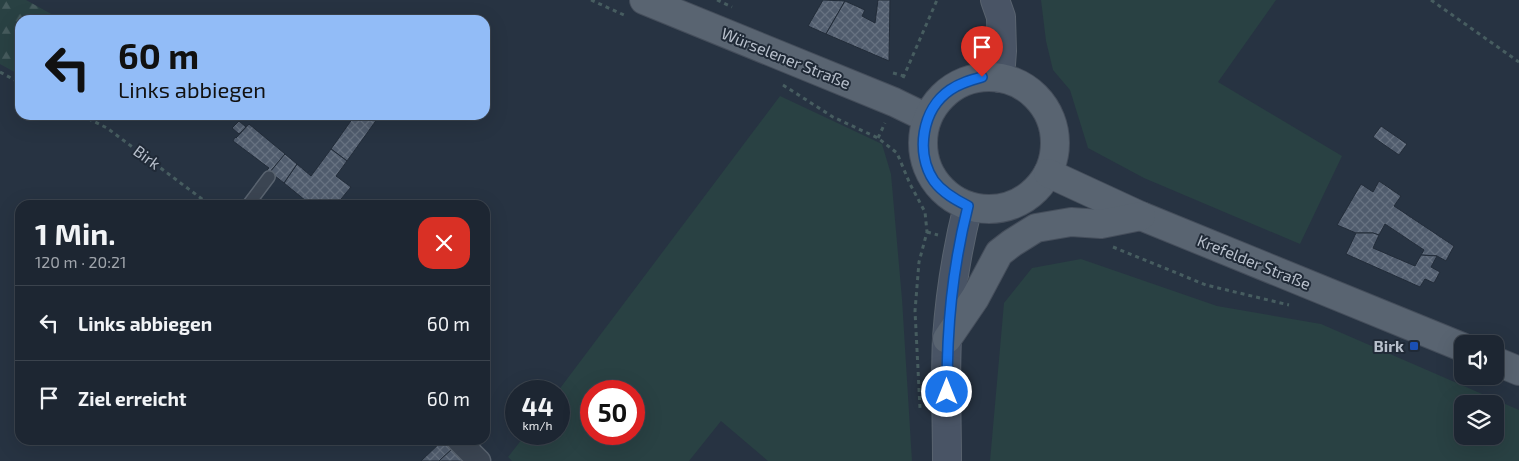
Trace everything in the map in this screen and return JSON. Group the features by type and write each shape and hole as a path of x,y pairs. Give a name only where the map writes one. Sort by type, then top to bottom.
{"main road":[{"path":"995,0 1001,17 1002,51 1000,78"},
{"name":"Würselener Straße","path":"635,8 894,102 928,118"},
{"path":"982,77 1000,78 1020,84 1036,97 1048,113 1054,133 1054,154 1048,173 1037,188 1022,200 1005,208 986,210 968,206 949,196 934,181 925,161 923,140 928,118 936,103 949,90 965,81 982,77"},
{"name":"Krefelder Straße","path":"1048,173 1141,216 1454,344"},
{"path":"946,461 947,339 952,289 968,206"},
{"path":"947,339 975,298 999,252 1012,243 1036,228 1071,222 1101,224 1141,216"},
{"path":"1504,365 1519,371"}],"street":[{"path":"463,445 479,461"}],"lane":[{"path":"252,200 269,177"}],"path":[{"path":"591,0 635,8"},
{"path":"878,138 937,0"},
{"path":"1431,0 1519,62"},
{"path":"0,72 15,80"},
{"path":"775,82 784,85 833,117 878,138 897,153 910,184 925,212 927,232 919,262 915,311 920,411"},
{"name":"Birk","path":"91,120 107,128 203,200"},
{"path":"927,232 960,240"},
{"path":"1108,246 1206,285 1291,305"}],"green space":[{"path":"0,0 26,0 53,15 15,15 15,72 0,64"},
{"path":"1041,0 1276,0 1218,82 1342,156 1300,244 1144,178 1088,148 1070,90 1053,70 1046,41"},
{"path":"780,96 882,144 891,174 902,299 912,461 768,461 721,421 689,461 512,461 508,457 517,445 570,445 570,380 566,380"},
{"path":"1081,259 1217,306 1321,324 1454,382 1454,385 1461,385 1484,395 1454,395 1454,445 1504,445 1504,403 1519,410 1519,461 990,461 1004,303 1032,268"}],"building":[{"path":"823,0 845,1 826,34 808,26"},
{"path":"878,0 890,0 889,61 826,34 845,1 865,10 862,16 875,23"},
{"path":"351,120 376,120 347,161 331,149"},
{"path":"239,121 246,127 239,134 232,128"},
{"path":"249,124 285,154 270,172 267,170 269,168 233,141"},
{"path":"1381,126 1407,144 1399,155 1373,137"},
{"path":"331,149 347,161 336,176 351,187 340,200 305,200 284,183 297,164 311,176"},
{"path":"285,154 297,164 284,183 270,172"},
{"path":"1379,181 1401,196 1394,206 1454,246 1446,261 1437,256 1421,255 1424,250 1385,224 1379,235 1356,233 1337,225 1361,184 1373,192"},
{"path":"1356,233 1379,235 1373,248 1415,266 1421,255 1437,256 1431,267 1440,272 1434,283 1425,279 1420,287 1346,254"},
{"path":"438,445 448,445 452,449 439,461 421,461"},
{"path":"452,449 468,461 439,461"}],"place":[{"name":"Birk","path":"1414,346"}],"route":[{"path":"947,392 947,339 952,289 968,206 949,196 934,181 925,161 923,140 928,118 936,103 949,90 965,81 982,77"}]}
